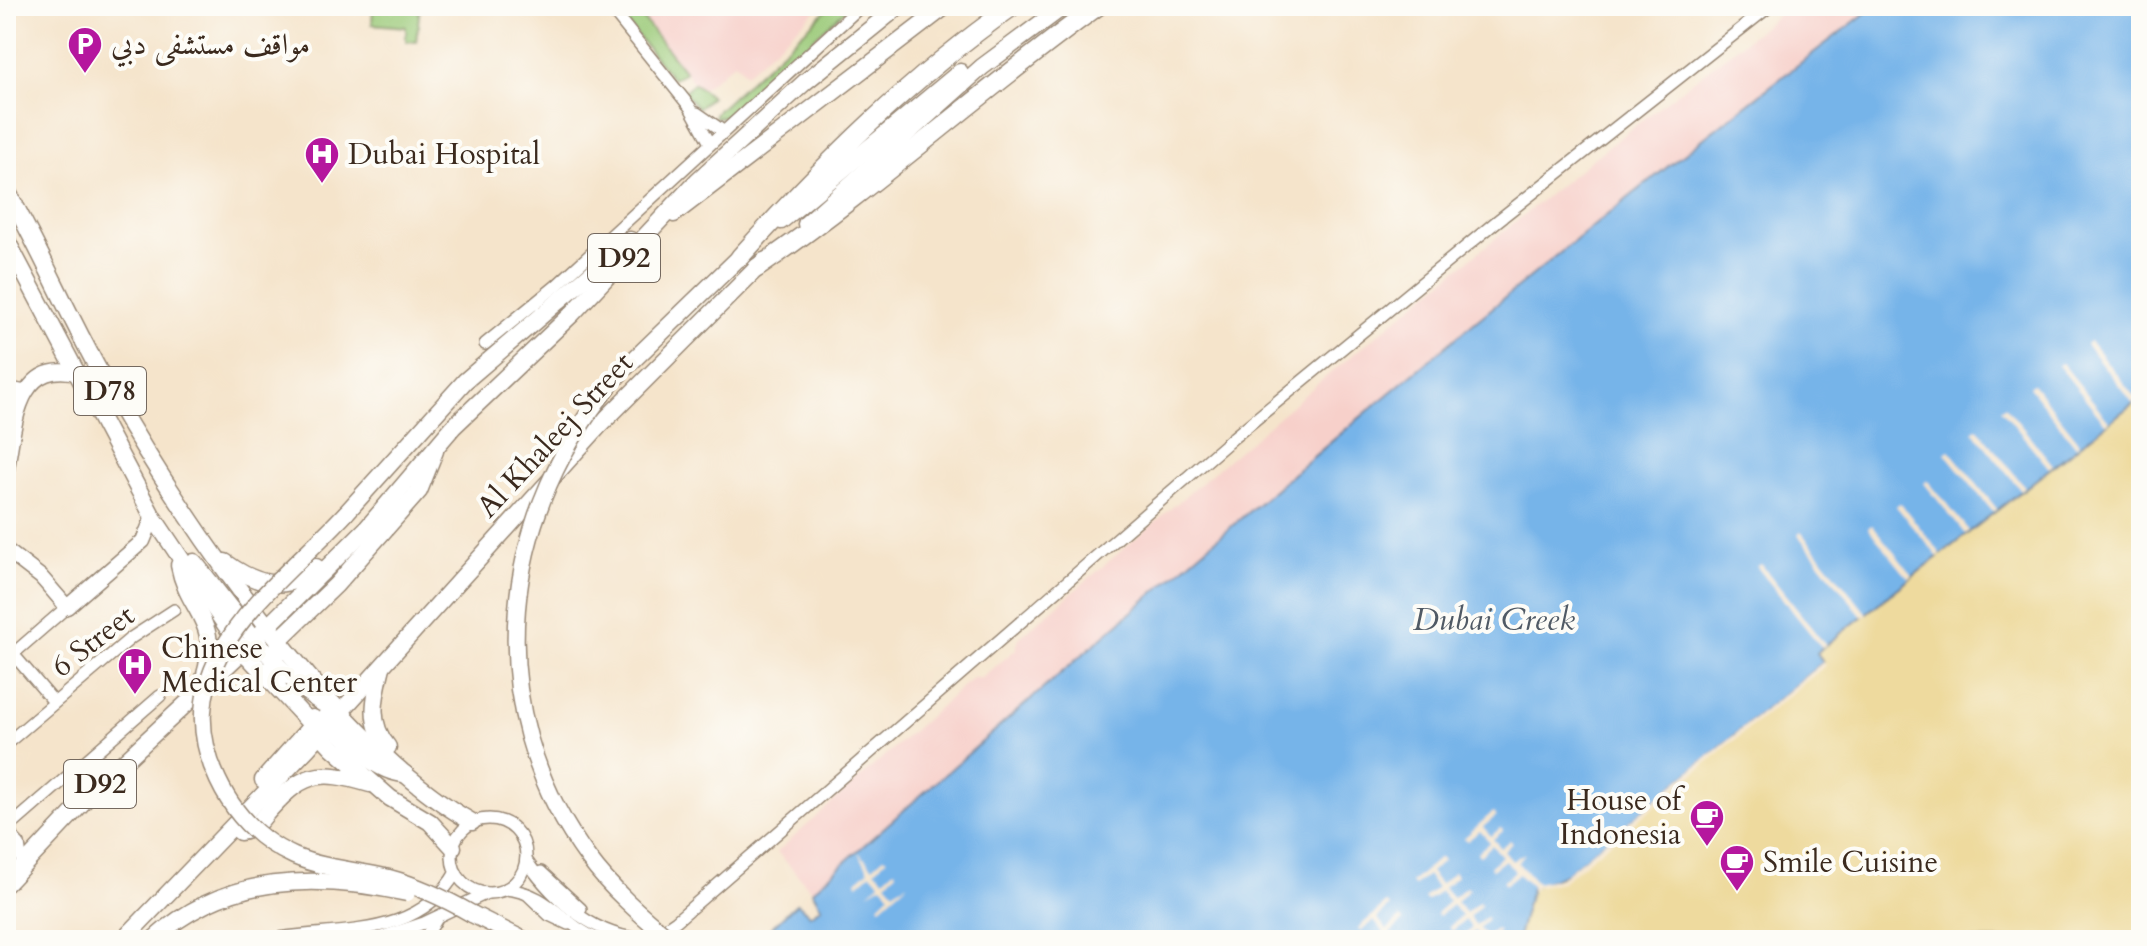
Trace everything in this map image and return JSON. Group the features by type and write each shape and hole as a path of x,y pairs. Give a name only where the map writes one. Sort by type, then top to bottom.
{"highway":[{"path":"740,257 819,172 904,92 1013,6"},
{"path":"757,268 852,201 1018,64 1098,6"}],"main road":[{"name":"D92","path":"6,884 46,839 256,638 275,632 436,446 572,314 653,227 768,114 899,6"},
{"path":"524,940 416,887 315,863 279,848 238,813 211,763 203,724 204,697 222,647 246,614 346,513 430,417 483,364 611,254 697,198 946,6"},
{"name":"Al Khaleej Street","path":"123,940 231,831 325,724 610,414 757,268 954,90 1064,6"},
{"path":"671,940 590,860 551,796 532,743 517,670 516,604 524,549 545,487 579,425 621,372 740,257 948,81 1016,41"},
{"name":"D78","path":"6,189 113,397 210,548 307,670 325,724"},
{"path":"6,215 58,289"},
{"name":"D78","path":"6,239 153,517 243,651 281,692 325,724"},
{"path":"281,692 273,661 275,632 336,585 419,491 430,470 436,446"},
{"path":"210,548 244,574 260,581 286,584 305,577 343,540 367,528"},
{"path":"178,555 193,561 273,661 314,703 325,724 407,774 445,806 472,822"},
{"path":"178,555 184,583 208,630 210,654 200,691"},
{"path":"243,651 273,661"},
{"path":"383,664 373,711 375,726 402,762 407,774"},
{"path":"307,670 314,703 325,724 375,785 430,822 453,847"},
{"path":"231,831 252,829 289,788 314,775 333,774 375,785"},
{"path":"153,940 183,916 220,896 286,881 381,888 472,914"}],"street":[{"path":"609,6 690,107 710,143"},
{"path":"485,344 556,286 861,6"},
{"path":"526,857 548,891 591,922 619,936 648,940 676,921 1321,364 1770,6"},
{"path":"690,107 723,131"},
{"path":"7,468 25,391 46,374 62,341"},
{"path":"46,374 63,371 80,374"},
{"path":"6,387 25,391"},
{"path":"54,702 10,657 133,551 147,536 153,517"},
{"path":"6,550 41,577 67,607"},
{"name":"6 Street","path":"6,744 131,638 174,610"},
{"path":"22,866 16,840 6,830 160,696"},
{"path":"487,893 468,886 456,872 453,847 458,835 472,822 490,818 508,823 523,839 526,857 522,874 506,889"},
{"path":"16,840 46,839"},
{"path":"267,940 359,931 400,918 435,902 456,872"},
{"path":"379,939 487,893 506,889 524,891 548,902 575,927 600,940"},
{"path":"424,940 430,926 443,913"},
{"path":"379,939 400,940"}],"shaded area":[{"path":"633,6 821,6 746,74 735,62 700,91"},
{"path":"1790,6 1875,6 1345,430 812,891 777,852 972,678 982,678 1016,649 1019,638 1317,384 1591,160"}],"green space":[{"path":"373,6 420,6 416,42 406,41 406,27 372,24"},
{"path":"613,6 633,6 685,72 673,79"},
{"path":"831,6 850,6 727,116 715,118 715,113"},
{"path":"694,83 711,97 698,108 683,92"}],"sand":[{"path":"2141,397 2141,940 1517,940 1531,888 1823,661 1817,653 1822,648"}],"water":[{"name":"Dubai Creek","path":"1875,6 2141,6 2141,397 1822,648 1817,653 1823,662 1567,873 1531,888 1517,940 758,940 797,903 810,915 821,907 812,891 1203,550 1602,219"}],"pier":[{"path":"2090,341 2137,400 2133,403 2086,344"},
{"path":"2062,363 2109,421 2106,424 2058,365"},
{"path":"2033,384 2080,443 2076,446 2029,387"},
{"path":"2005,406 2053,465 2049,468 2001,409"},
{"path":"1977,428 2025,487 2021,490 1973,431"},
{"path":"1949,450 1997,509 1993,512 1945,453"},
{"path":"1927,480 1969,531 1965,534 1924,483"},
{"path":"1900,503 1941,554 1938,557 1896,506"},
{"path":"1872,525 1913,576 1909,579 1868,528"},
{"path":"1801,532 1867,614 1863,617 1798,535"},
{"path":"1761,564 1826,646 1822,648 1757,567"},
{"path":"1823,662 1826,665 1562,882 1535,887 1532,893 1531,886 1518,874 1505,885 1503,882 1515,871 1505,860 1492,870 1490,867 1502,856 1492,845 1480,856 1477,853 1490,842 1480,831 1467,841 1464,838 1493,812 1496,816 1483,827 1491,836 1501,828 1503,831 1493,839 1501,848 1510,840 1512,843 1504,851 1512,861 1525,853 1518,863 1536,883 1560,878"},
{"path":"857,851 873,867 884,857 887,859 875,870 884,879 895,869 897,872 886,882 894,891 908,883 881,907 879,905 890,894 882,885 868,893 880,883 871,873 858,884 856,881 869,870"},
{"path":"1440,857 1443,861 1430,872 1440,884 1454,872 1457,876 1443,888 1453,898 1466,887 1469,890 1456,902 1466,913 1479,902 1481,905 1469,917 1476,925 1486,917 1488,919 1479,928 1486,937 1496,929 1499,931 1489,940 1483,940 1475,931 1465,939 1463,937 1472,928 1465,920 1452,931 1449,927 1462,916 1452,905 1439,916 1437,913 1449,901 1440,891 1427,901 1424,898 1437,887 1427,875 1414,886 1411,883"},
{"path":"1387,903 1390,906 1377,918 1387,930 1400,918 1403,921 1390,933 1396,940 1387,936 1376,940 1384,932 1374,921 1361,931 1358,928"}],"place":[{"name":"مواقف مستشفى دبي","path":"85,75"},
{"name":"Dubai Hospital","path":"322,185"},
{"name":"Chinese Medical Center","path":"135,696"},
{"name":"House of Indonesia","path":"1707,848"},
{"name":"Smile Cuisine","path":"1737,893"}]}
